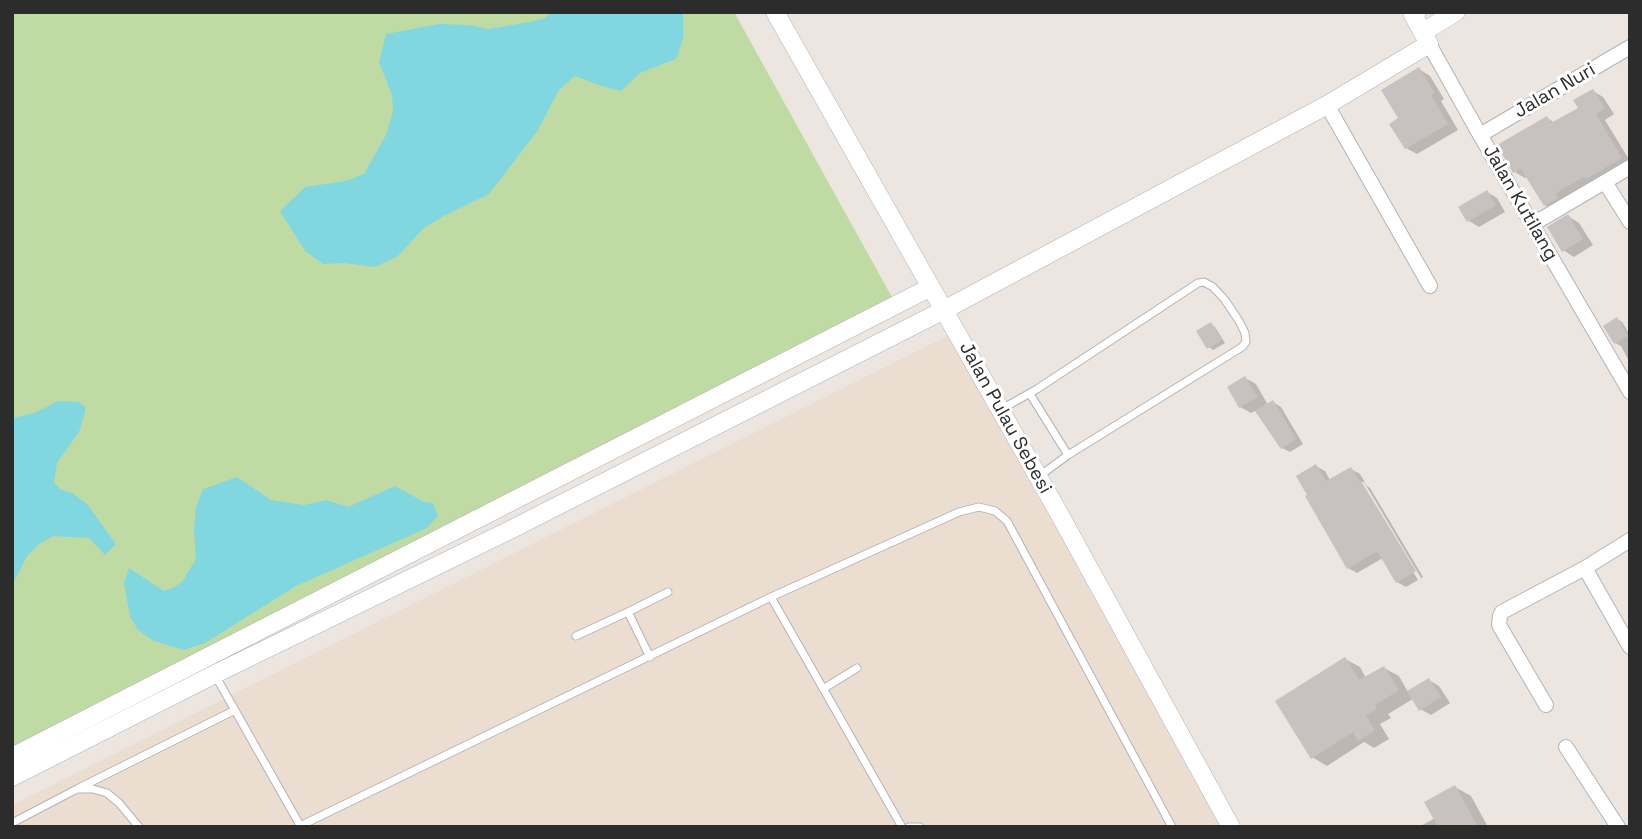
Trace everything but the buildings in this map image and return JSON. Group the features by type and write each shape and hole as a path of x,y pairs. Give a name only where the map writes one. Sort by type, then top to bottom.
{"street":[{"name":"Jalan Pulau Sebesi","path":"775,12 1038,477 1231,827"},
{"path":"12,777 510,530 944,310 1327,105 1426,38 1456,12"},
{"name":"Jalan Kutilang","path":"1414,13 1480,135 1630,392"},
{"name":"Jalan Nuri","path":"1480,135 1630,47"},
{"path":"1327,105 1430,286"},
{"path":"1533,224 1630,167"},
{"path":"1605,182 1630,222"},
{"path":"12,757 931,287"},
{"path":"1546,705 1499,625 1502,612 1630,540"},
{"path":"1584,568 1630,647"},
{"path":"1566,747 1618,827"}],"lane":[{"path":"1000,411 1198,283 1204,282 1213,286 1239,321 1246,342 1242,347 1038,477"},
{"path":"1030,394 1068,456"},
{"path":"215,674 300,826 771,597 959,512 979,507 995,511 1007,521 1172,827"},
{"path":"576,636 668,592"},
{"path":"771,597 902,827"},
{"path":"628,612 650,657"},
{"path":"823,689 857,668"},
{"path":"12,823 235,710"},
{"path":"77,789 93,789 107,793 139,827"},
{"path":"909,827 920,827"}],"shaded area":[{"path":"949,335 1222,827 12,827 12,805"}],"green space":[{"path":"12,12 734,12 893,299 12,753"}],"water":[{"path":"552,12 683,12 683,39 676,59 640,73 621,91 575,76 559,90 538,130 489,194 424,228 398,256 375,267 344,263 323,264 305,251 280,211 305,187 346,181 364,174 386,135 393,111 392,95 379,62 386,34 439,24 489,29 535,21"},
{"path":"58,401 79,402 85,407 85,412 79,432 57,463 54,482 60,489 72,493 87,504 116,544 105,555 89,538 53,536 27,556 12,586 12,418 35,413"},
{"path":"237,477 271,500 304,505 326,500 348,507 395,486 424,502 433,503 438,516 427,528 296,586 205,643 184,650 154,641 138,630 130,616 124,584 129,568 164,591 182,582 196,559 196,507 203,489"}]}
